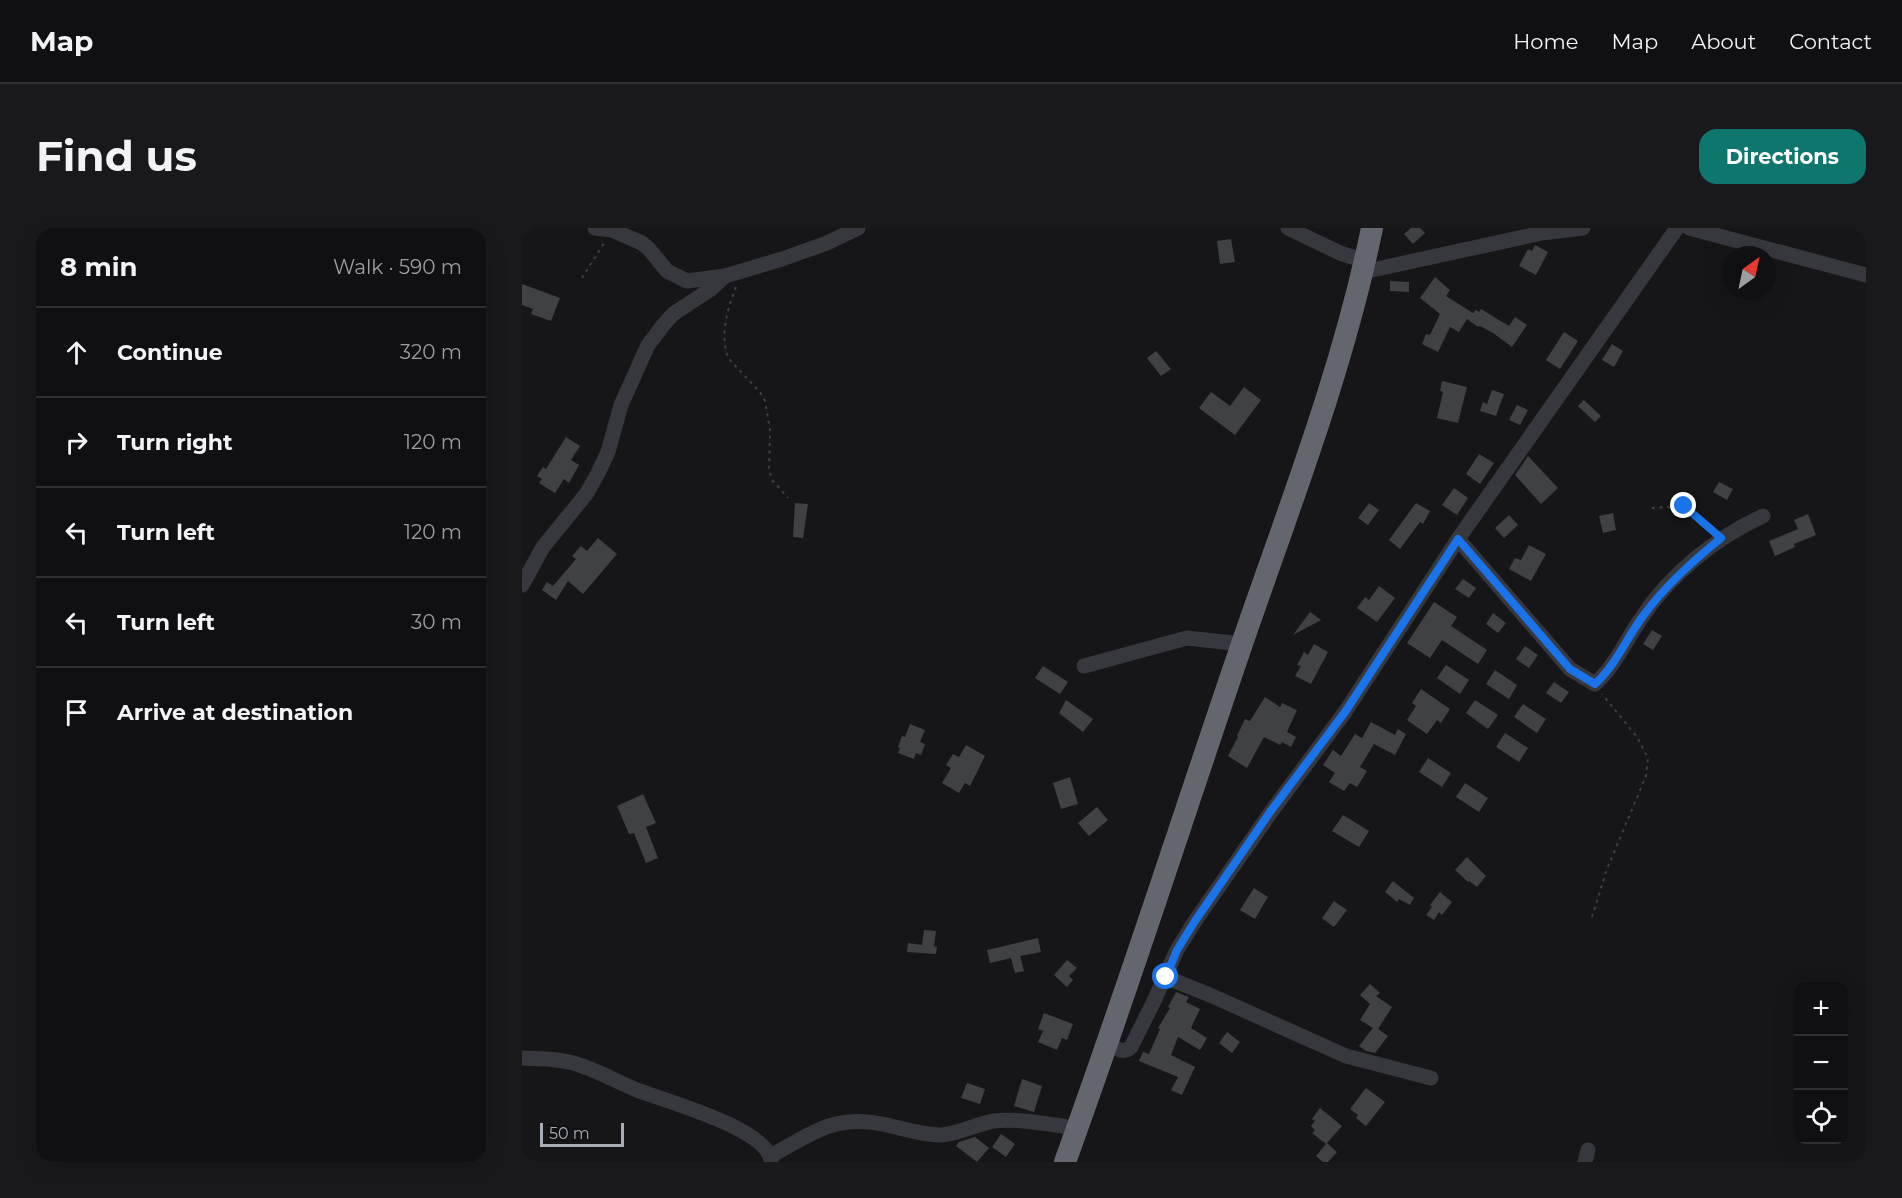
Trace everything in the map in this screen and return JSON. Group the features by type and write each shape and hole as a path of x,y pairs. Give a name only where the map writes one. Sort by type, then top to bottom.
{"highway":[{"path":"1065,1162 1312,446 1341,356 1372,228"}],"street":[{"path":"595,228 612,230 642,243 667,271 687,281 724,276 803,253 858,228"},
{"path":"1288,228 1364,267 1542,233 1583,228"},
{"path":"1106,1042 1122,1051 1128,1050 1166,977 1177,950 1195,921 1270,812 1345,712 1458,539 1677,228"},
{"path":"1689,228 1866,275"},
{"path":"522,585 543,547 582,500 598,473 608,452 621,405 648,345 673,314 711,289 724,276"},
{"path":"1458,539 1570,669 1595,684 1608,672 1655,599 1677,575 1721,538 1763,516"},
{"path":"1084,666 1187,638 1242,644"},
{"path":"1166,977 1210,994 1346,1056 1431,1078"},
{"path":"522,1058 572,1062 637,1090 734,1126 766,1149 771,1159 818,1130 846,1120 868,1121 934,1135 947,1134 996,1121 1077,1128"}],"path":[{"path":"582,278 612,230"},
{"path":"743,270 725,321 724,342 728,358 760,392 765,401 770,430 769,471 773,481 788,498"},
{"path":"1652,508 1684,506 1721,538"},
{"path":"1592,917 1607,869 1646,776 1648,758 1637,737 1595,684"}],"building":[{"path":"1411,228 1420,228 1425,233 1413,244 1404,234"},
{"path":"1231,239 1235,262 1220,264 1217,241"},
{"path":"1535,245 1548,252 1536,275 1519,266 1528,249 1532,251"},
{"path":"1435,277 1450,290 1446,296 1473,313 1481,309 1509,326 1515,317 1527,325 1512,347 1493,333 1478,327 1467,319 1459,332 1450,327 1438,352 1422,344 1426,334 1430,335 1440,314 1420,298"},
{"path":"1390,281 1409,282 1409,292 1390,291"},
{"path":"522,284 560,298 551,321 531,314 533,309 522,305"},
{"path":"1564,332 1578,341 1560,369 1546,360"},
{"path":"1612,344 1623,351 1614,367 1602,360"},
{"path":"1156,351 1171,369 1161,376 1147,358"},
{"path":"1442,381 1467,387 1458,423 1437,418 1443,392 1440,391"},
{"path":"1244,387 1261,400 1235,435 1199,408 1211,392 1230,406"},
{"path":"1492,390 1504,394 1496,416 1480,411 1483,402 1487,404"},
{"path":"1584,400 1601,416 1595,422 1578,406"},
{"path":"1517,405 1528,410 1520,425 1509,420"},
{"path":"566,437 580,446 571,460 579,465 569,483 564,479 555,493 539,483 542,479 537,476 543,467 546,469"},
{"path":"1479,454 1494,463 1480,484 1466,474"},
{"path":"1528,456 1558,488 1541,504 1515,475"},
{"path":"1719,482 1733,489 1727,500 1713,492"},
{"path":"1454,488 1468,498 1457,515 1442,505"},
{"path":"795,503 808,504 803,538 793,537"},
{"path":"1369,503 1379,510 1368,525 1358,518"},
{"path":"1416,503 1430,511 1423,524 1420,522 1400,549 1389,540"},
{"path":"1613,513 1616,530 1603,533 1599,516"},
{"path":"1808,514 1816,535 1794,544 1795,547 1775,556 1769,541 1798,529 1794,520"},
{"path":"1509,515 1518,525 1504,538 1495,528"},
{"path":"598,538 617,554 583,594 568,581 556,600 542,590 547,582 553,586 576,559 572,556 581,546 587,551"},
{"path":"1529,545 1546,554 1531,581 1509,569 1515,558 1521,560"},
{"path":"1463,579 1476,588 1469,598 1455,589"},
{"path":"1379,586 1395,598 1377,622 1357,608 1365,597 1369,600"},
{"path":"1434,602 1457,617 1451,626 1487,650 1478,664 1442,640 1430,658 1407,643"},
{"path":"1310,612 1321,620 1293,635"},
{"path":"1493,613 1506,623 1498,633 1486,624"},
{"path":"1652,630 1662,636 1653,650 1643,644"},
{"path":"1314,644 1328,652 1311,684 1295,676 1301,666 1297,665 1304,652 1308,655"},
{"path":"1525,646 1538,655 1529,668 1516,659"},
{"path":"1446,665 1469,680 1460,694 1437,678"},
{"path":"1043,666 1068,682 1060,694 1035,678"},
{"path":"1495,670 1517,685 1509,699 1486,684"},
{"path":"1554,682 1569,692 1561,703 1546,693"},
{"path":"1421,689 1450,709 1441,723 1437,720 1427,734 1407,720 1416,706 1412,703"},
{"path":"1265,697 1280,707 1282,703 1297,710 1287,732 1296,737 1291,747 1282,742 1280,745 1264,737 1247,768 1228,756 1245,719 1250,721"},
{"path":"1066,700 1093,719 1083,732 1059,713"},
{"path":"1475,700 1498,715 1488,729 1466,713"},
{"path":"1523,704 1546,719 1537,733 1514,717"},
{"path":"1371,722 1395,735 1398,729 1406,734 1395,755 1374,744 1360,767 1367,771 1357,787 1350,783 1344,791 1329,782 1335,773 1323,765 1333,750 1341,756 1355,734 1362,738"},
{"path":"910,724 925,730 920,742 925,744 921,755 916,753 914,759 898,753 902,736 905,737"},
{"path":"1505,733 1528,748 1519,762 1496,747"},
{"path":"966,745 985,756 970,786 965,783 959,793 942,783 951,768 946,765 953,754 959,757"},
{"path":"1428,758 1451,773 1442,787 1419,772"},
{"path":"1070,777 1078,804 1061,809 1053,783"},
{"path":"1465,783 1488,798 1479,812 1456,797"},
{"path":"643,794 656,823 646,827 658,858 646,863 634,833 629,834 617,806"},
{"path":"1097,807 1108,820 1089,836 1078,823"},
{"path":"1343,815 1369,831 1359,847 1332,831"},
{"path":"1467,857 1486,876 1477,887 1455,870"},
{"path":"1393,881 1414,898 1410,905 1399,899 1397,902 1385,892"},
{"path":"1254,888 1268,897 1255,919 1240,910"},
{"path":"1440,892 1452,902 1442,915 1439,912 1434,920 1426,915"},
{"path":"1334,901 1347,910 1334,927 1322,918"},
{"path":"924,930 936,931 934,946 937,947 936,954 907,952 908,943 922,945"},
{"path":"1038,938 1041,952 1020,956 1024,971 1015,973 1011,958 990,963 987,950"},
{"path":"1067,960 1077,968 1069,976 1073,980 1067,987 1054,975"},
{"path":"1370,984 1380,993 1376,996 1392,1007 1378,1029 1388,1036 1375,1053 1359,1046 1373,1028 1360,1020 1370,1004 1360,995"},
{"path":"1176,992 1189,997 1186,1002 1200,1009 1191,1028 1207,1038 1200,1050 1178,1037 1171,1055 1195,1067 1182,1095 1171,1090 1178,1077 1139,1061 1143,1052 1149,1054 1160,1029 1158,1028"},
{"path":"1044,1013 1073,1024 1067,1040 1062,1038 1057,1050 1038,1042 1043,1031 1038,1029"},
{"path":"1227,1032 1240,1042 1232,1053 1219,1043"},
{"path":"1022,1079 1042,1086 1034,1112 1014,1106"},
{"path":"967,1083 985,1089 980,1104 961,1098"},
{"path":"1366,1088 1385,1102 1366,1126 1350,1109"},
{"path":"1320,1108 1342,1126 1327,1143 1337,1152 1328,1162 1323,1162 1316,1156 1326,1144 1312,1133 1315,1130 1311,1126 1315,1121 1312,1119"},
{"path":"1001,1134 1015,1144 1006,1157 992,1147"},
{"path":"975,1137 989,1148 977,1162 956,1146 959,1142"}],"route":[{"path":"1166,977 1177,950 1195,921 1270,812 1345,712 1458,539 1570,669 1595,684 1608,672 1655,599 1677,575 1721,538 1684,506"}]}
